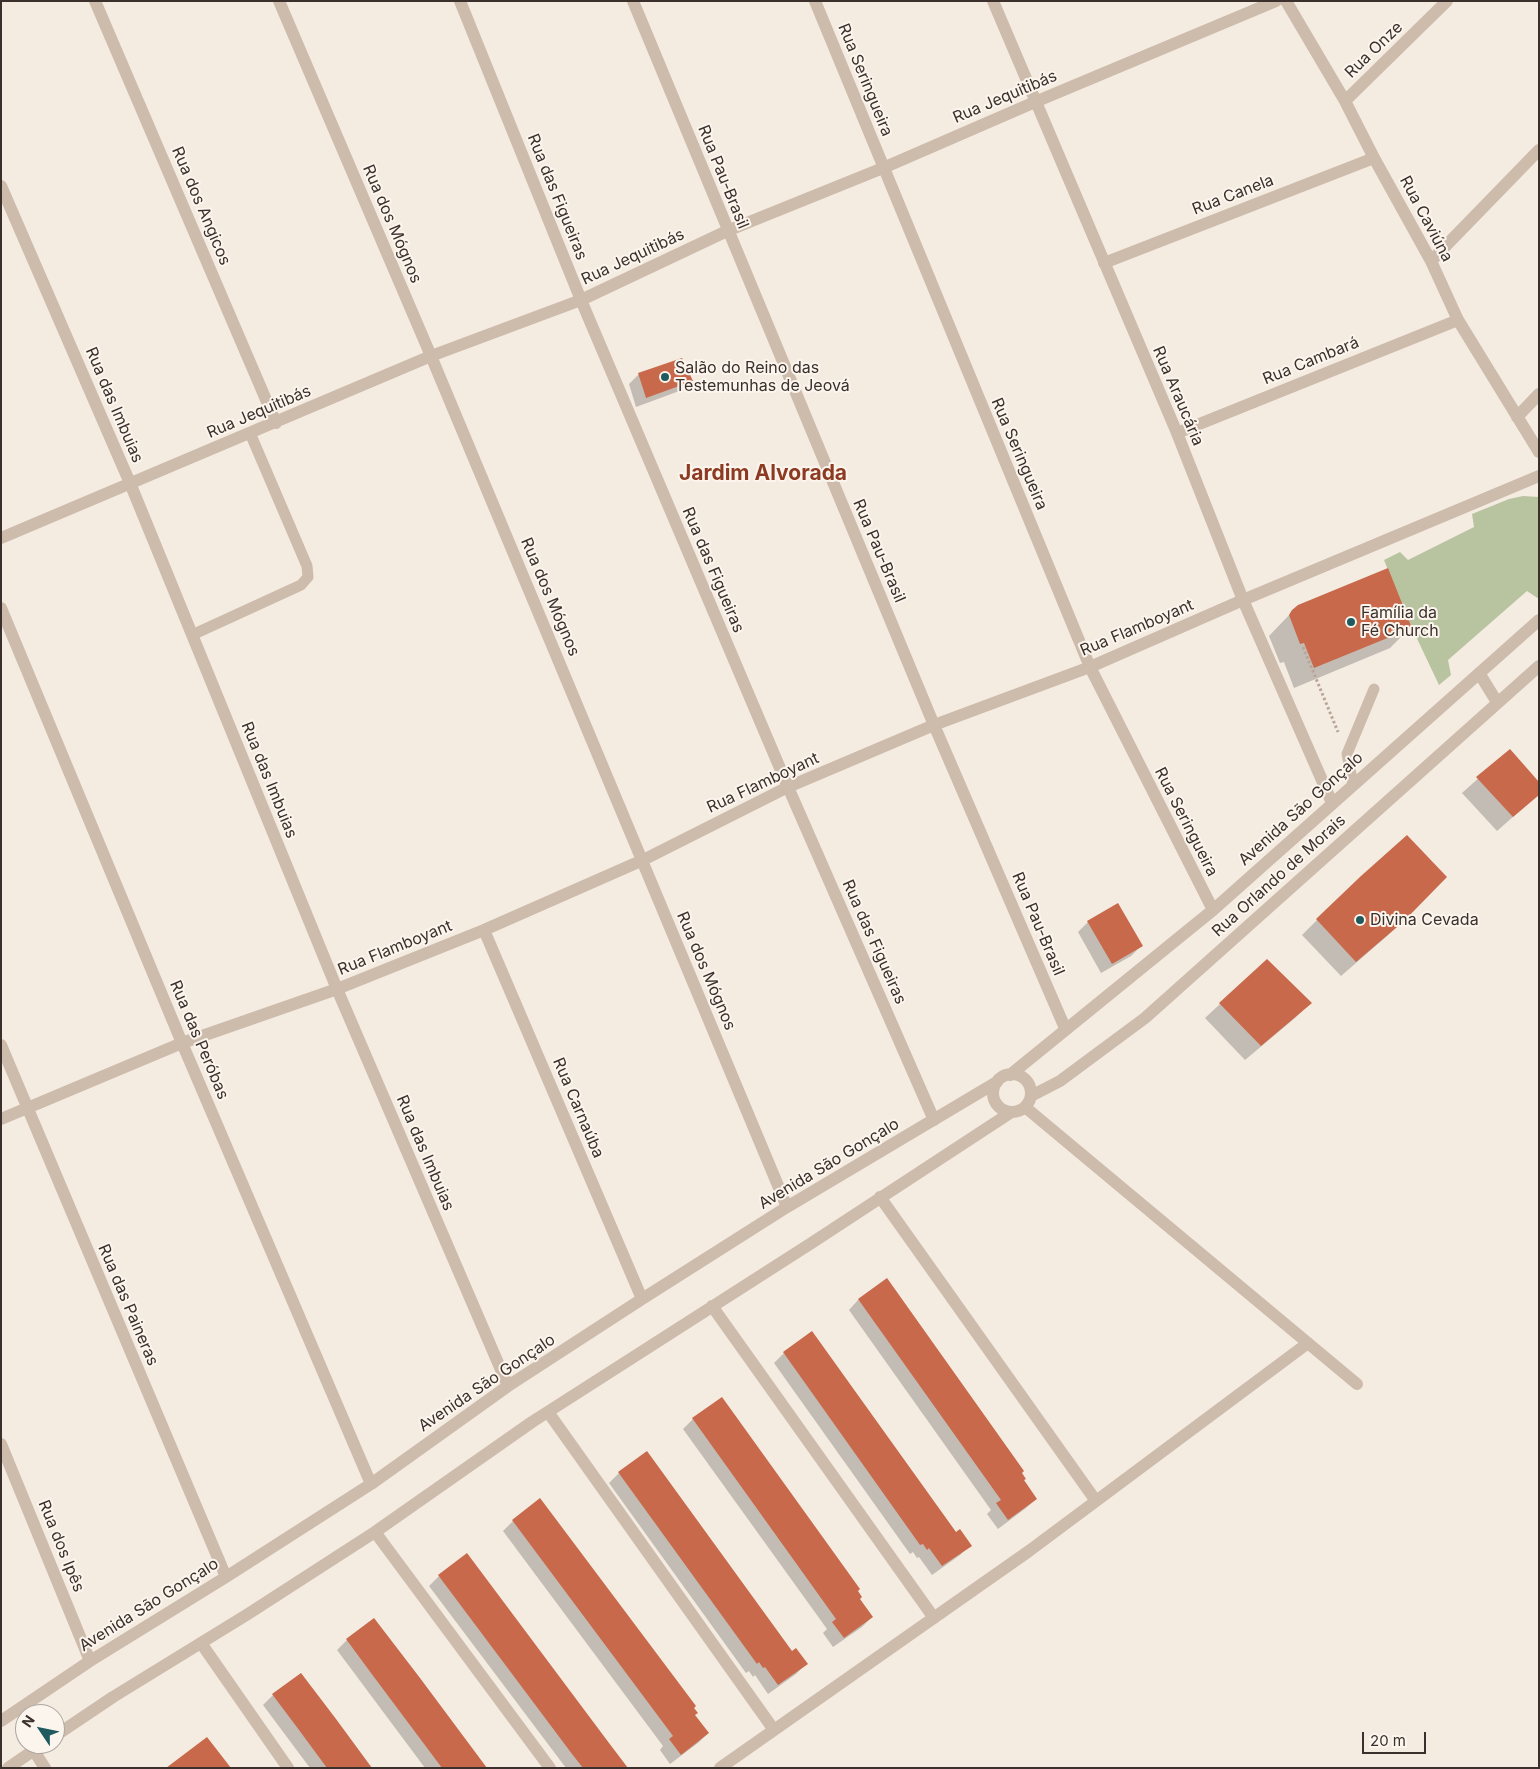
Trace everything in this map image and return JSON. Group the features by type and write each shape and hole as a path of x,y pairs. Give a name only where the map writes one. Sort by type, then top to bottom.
{"street":[{"name":"Rua dos Angicos","path":"96,1 276,422"},
{"name":"Rua dos Mógnos","path":"279,1 431,356 788,1207"},
{"name":"Rua das Figueiras","path":"460,1 581,300 788,788 934,1120"},
{"name":"Rua Pau-Brasil","path":"633,1 934,725 1065,1028"},
{"name":"Rua Seringueira","path":"815,1 1090,667 1213,910"},
{"name":"Rua Araucária","path":"993,1 1177,433 1243,600 1332,803"},
{"name":"Rua Jequitibás","path":"1,538 431,356 581,300 727,230 883,168 1276,1"},
{"name":"Rua Caviúna","path":"1286,1 1346,101 1374,158 1431,261 1458,320 1539,452"},
{"name":"Rua Onze","path":"1346,101 1447,1"},
{"path":"1431,261 1539,150"},
{"name":"Rua Canela","path":"1104,263 1374,158"},
{"name":"Rua das Imbuias","path":"1,186 130,483 337,989 508,1386"},
{"name":"Rua Cambará","path":"1177,433 1458,320"},
{"path":"1517,417 1539,394"},
{"name":"Rua Flamboyant","path":"1,1119 182,1043 337,989 484,930 643,860 788,788 934,725 1090,667 1243,600 1539,476"},
{"name":"Rua das Peróbas","path":"1,608 182,1043 371,1484"},
{"name":"Avenida São Gonçalo","path":"1010,1074 1213,910 1539,620"},
{"name":"Rua Orlando de Morais","path":"1028,1102 1060,1081 1145,1018 1539,666"},
{"path":"1479,673 1497,702"},
{"name":"Rua Carnaúba","path":"484,930 642,1299"},
{"name":"Rua das Paineras","path":"1,1045 226,1577"},
{"path":"1017,1074 1024,1078 1031,1089 1028,1102 1019,1112 1010,1113 1003,1111 996,1105 993,1089 1003,1077 1017,1074"},
{"name":"Avenida São Gonçalo","path":"1,1721 90,1661 371,1484 508,1386 642,1299 788,1207 997,1082"},
{"path":"1028,1102 1357,1384"},
{"path":"65,1729 375,1532 548,1412 1010,1113"},
{"path":"880,1197 1096,1501"},
{"path":"712,1306 934,1618"},
{"path":"720,1768 1029,1551 1308,1343"},
{"path":"548,1412 774,1730"},
{"name":"Rua dos Ipês","path":"1,1444 90,1661"},
{"path":"375,1532 550,1768"},
{"path":"201,1643 288,1768"},
{"path":"8,1768 28,1754"},
{"path":"41,1754 46,1768"}],"lane":[{"path":"192,635 301,585 308,577 307,566 250,433"},
{"path":"1353,784 1347,754 1374,689"}],"path":[{"path":"1303,647 1347,754"}],"green space":[{"path":"1523,496 1539,497 1539,599 1527,591 1448,660 1451,675 1439,685 1412,628 1384,560 1400,552 1408,560 1474,527 1472,514 1509,499"}],"building":[{"name":"Salão do Reino das Testemunhas de Jeová","path":"682,358 693,381 646,398 638,373"},
{"name":"Família da Fé Church","path":"1388,568 1412,628 1314,668 1304,643 1300,644 1289,615 1292,610 1298,605"},
{"path":"1510,749 1539,782 1539,795 1513,817 1476,777"},
{"path":"1407,835 1447,877 1403,922 1356,962 1316,919"},
{"path":"1118,903 1143,946 1112,964 1087,921"},
{"path":"1267,959 1312,1003 1261,1046 1219,1003"},
{"path":"887,1278 1024,1471 1022,1473 1026,1479 1024,1480 1037,1499 1008,1520 996,1503 1001,1500 858,1299"},
{"path":"812,1331 956,1532 960,1529 972,1546 942,1566 929,1548 927,1550 923,1544 920,1545 783,1352"},
{"path":"722,1397 860,1589 858,1591 862,1597 860,1599 873,1617 844,1638 832,1622 836,1619 692,1418"},
{"path":"647,1451 792,1651 796,1648 808,1664 778,1685 765,1667 763,1668 759,1662 757,1664 618,1472"},
{"path":"540,1498 696,1706 694,1708 698,1713 695,1715 709,1733 681,1755 669,1739 673,1736 512,1520"},
{"path":"467,1553 628,1768 583,1768 572,1754 438,1575"},
{"path":"374,1618 487,1768 442,1768 346,1639"},
{"path":"301,1673 372,1768 327,1768 272,1694"},
{"path":"207,1737 231,1768 166,1768"}],"place":[{"name":"Salão do Reino das Testemunhas de Jeová","path":"665,377"},
{"name":"Família da Fé Church","path":"1351,622"},
{"name":"Divina Cevada","path":"1360,920"}],"district":[{"name":"Jardim Alvorada","path":"763,474"}]}
